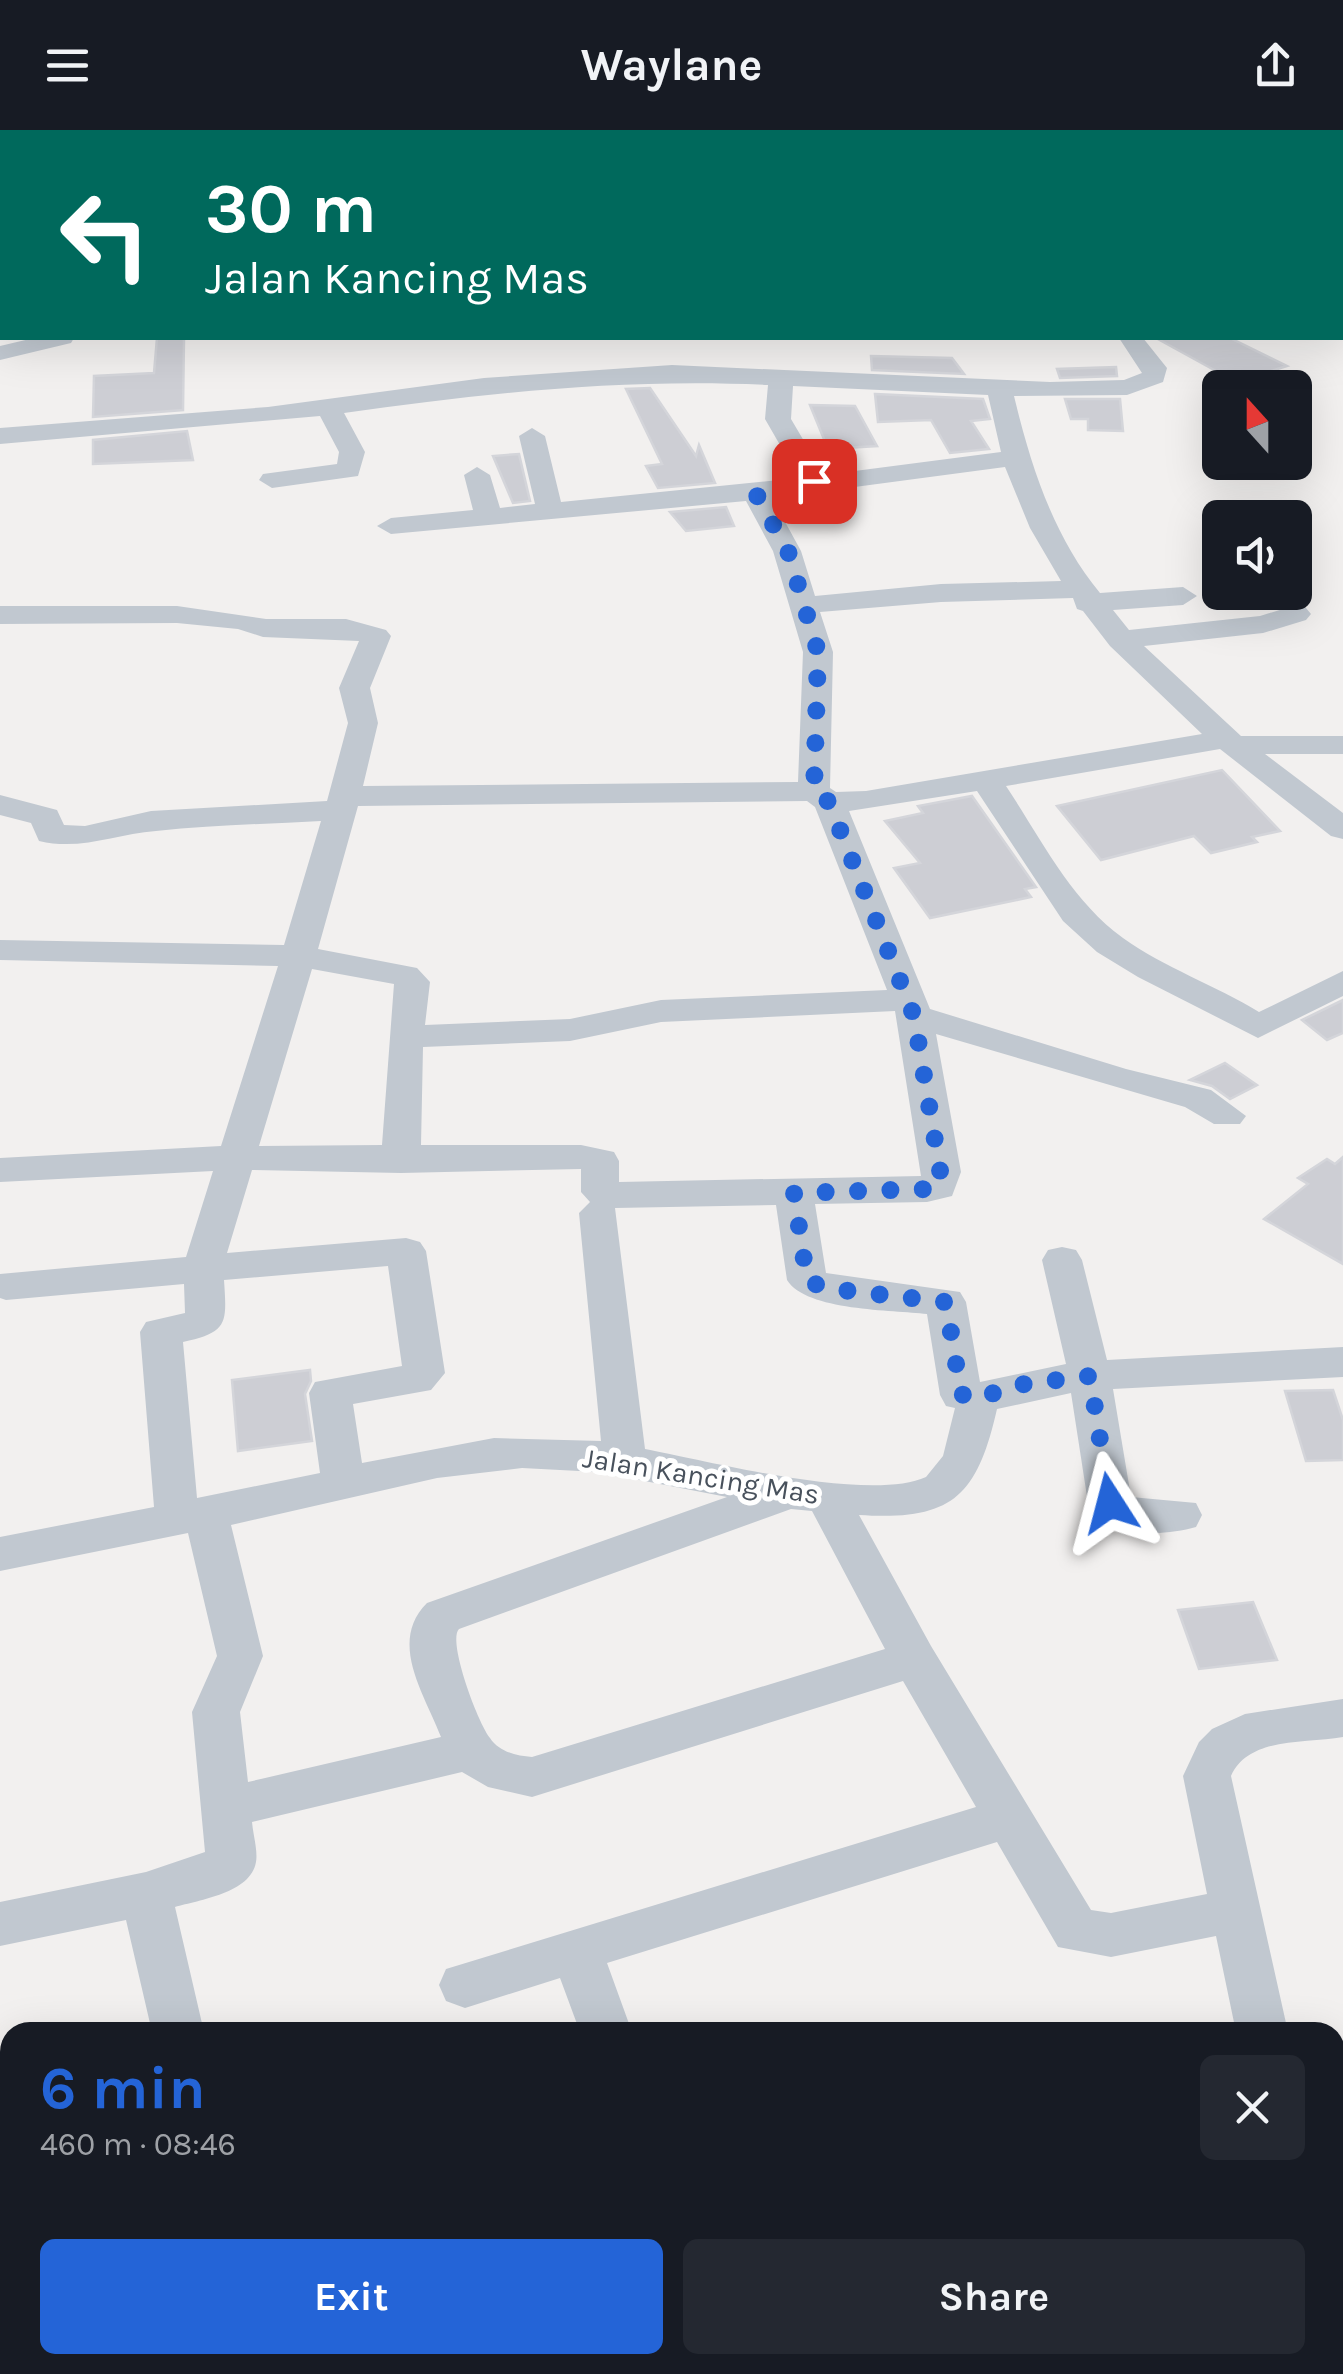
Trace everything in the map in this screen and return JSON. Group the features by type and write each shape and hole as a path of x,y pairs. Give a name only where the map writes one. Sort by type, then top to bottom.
{"street":[{"path":"0,354 54,340"},
{"path":"0,436 329,409 484,386 626,376 701,374 1101,389 1144,382 1154,376 1155,368 1132,340"},
{"path":"781,380 778,419 814,481"},
{"path":"999,387 1015,458 1082,596 1120,640 1230,742 1343,829"},
{"path":"272,480 349,470 352,452 329,409"},
{"path":"532,436 550,511"},
{"path":"391,526 755,492 814,481 1015,458"},
{"path":"477,474 488,517"},
{"path":"0,1170 233,1158 401,1161 580,1157 600,1161 602,1194 927,1189 942,1182 911,1008 822,797 818,652 806,604 788,551 755,492"},
{"path":"806,604 941,593 1183,596"},
{"path":"1120,640 1263,624 1296,614"},
{"path":"0,615 212,617 278,630 365,630 376,636 358,668 352,701 363,723 203,1267 205,1319 162,1330 160,1337 192,1515 240,1656 216,1712 231,1862 226,1869 146,1894 0,1924"},
{"path":"0,805 45,817 52,834 85,836 151,821 340,803 822,797 988,784 1230,742 1343,744"},
{"path":"988,784 1067,904 1110,945 1164,977 1258,1027 1343,982"},
{"path":"0,950 297,956 405,975 412,982 405,1036 401,1161"},
{"path":"405,1036 570,1030 660,1012 911,1008 1116,1078 1198,1098 1227,1116"},
{"path":"794,1193 807,1280 813,1286 943,1284 961,1394 978,1400 1009,1386 1090,1376 1343,1362"},
{"path":"599,1214 626,1462"},
{"path":"6,1286 400,1249 409,1254 424,1372 416,1379 330,1393 343,1484"},
{"path":"1062,1260 1090,1376 1114,1510 1180,1515"},
{"name":"Jalan Kancing Mas","path":"0,1554 519,1452 626,1462 806,1495 911,1497 945,1488 959,1472 978,1400"},
{"path":"914,1658 532,1778 516,1777 488,1766 470,1750 430,1646 432,1628 443,1616 806,1495 914,1658 1076,1931 1110,1935 1235,1910"},
{"path":"1260,2022 1207,1776 1213,1758 1226,1740 1257,1730 1343,1718"},
{"path":"228,1807 470,1750"},
{"path":"465,1986 1010,1817"},
{"path":"146,1894 176,2022"},
{"path":"576,1950 602,2022"}],"building":[{"path":"157,340 184,340 183,410 93,417 94,376 154,373"},
{"path":"1160,340 1234,340 1287,366 1274,370 1214,370"},
{"path":"871,356 952,358 964,374 872,370"},
{"path":"1116,367 1117,376 1060,378 1057,369"},
{"path":"650,388 696,456 699,445 715,483 658,488 646,466 662,464 626,389"},
{"path":"875,394 983,399 990,419 971,421 989,449 950,453 931,420 878,422"},
{"path":"1065,399 1120,399 1123,431 1088,430 1088,419 1071,419"},
{"path":"810,405 855,406 877,446 828,449"},
{"path":"187,431 193,460 93,464 93,440"},
{"path":"519,454 530,501 513,503 493,456"},
{"path":"726,507 734,526 686,531 670,512"},
{"path":"1222,770 1280,831 1252,837 1257,842 1211,853 1194,836 1101,860 1057,806"},
{"path":"972,796 1036,887 1025,889 1031,897 930,918 894,868 920,863 885,821 923,813 918,806"},
{"path":"1343,1000 1343,1033 1327,1040 1302,1020"},
{"path":"1225,1063 1257,1085 1230,1099 1212,1086 1190,1080"},
{"path":"1343,1157 1343,1264 1264,1219 1308,1184 1298,1178 1327,1159 1335,1164"},
{"path":"310,1370 311,1381 305,1394 312,1441 238,1451 232,1380"},
{"path":"1333,1390 1343,1420 1343,1460 1306,1461 1285,1391"},
{"path":"1253,1602 1277,1660 1199,1669 1178,1610"}],"route":[{"path":"814,481 755,492 788,551 818,652 814,791 829,802 914,1016 942,1182 927,1189 794,1193 807,1280 824,1288 946,1302 961,1394 978,1400 1009,1386 1090,1376 1110,1503"}]}
